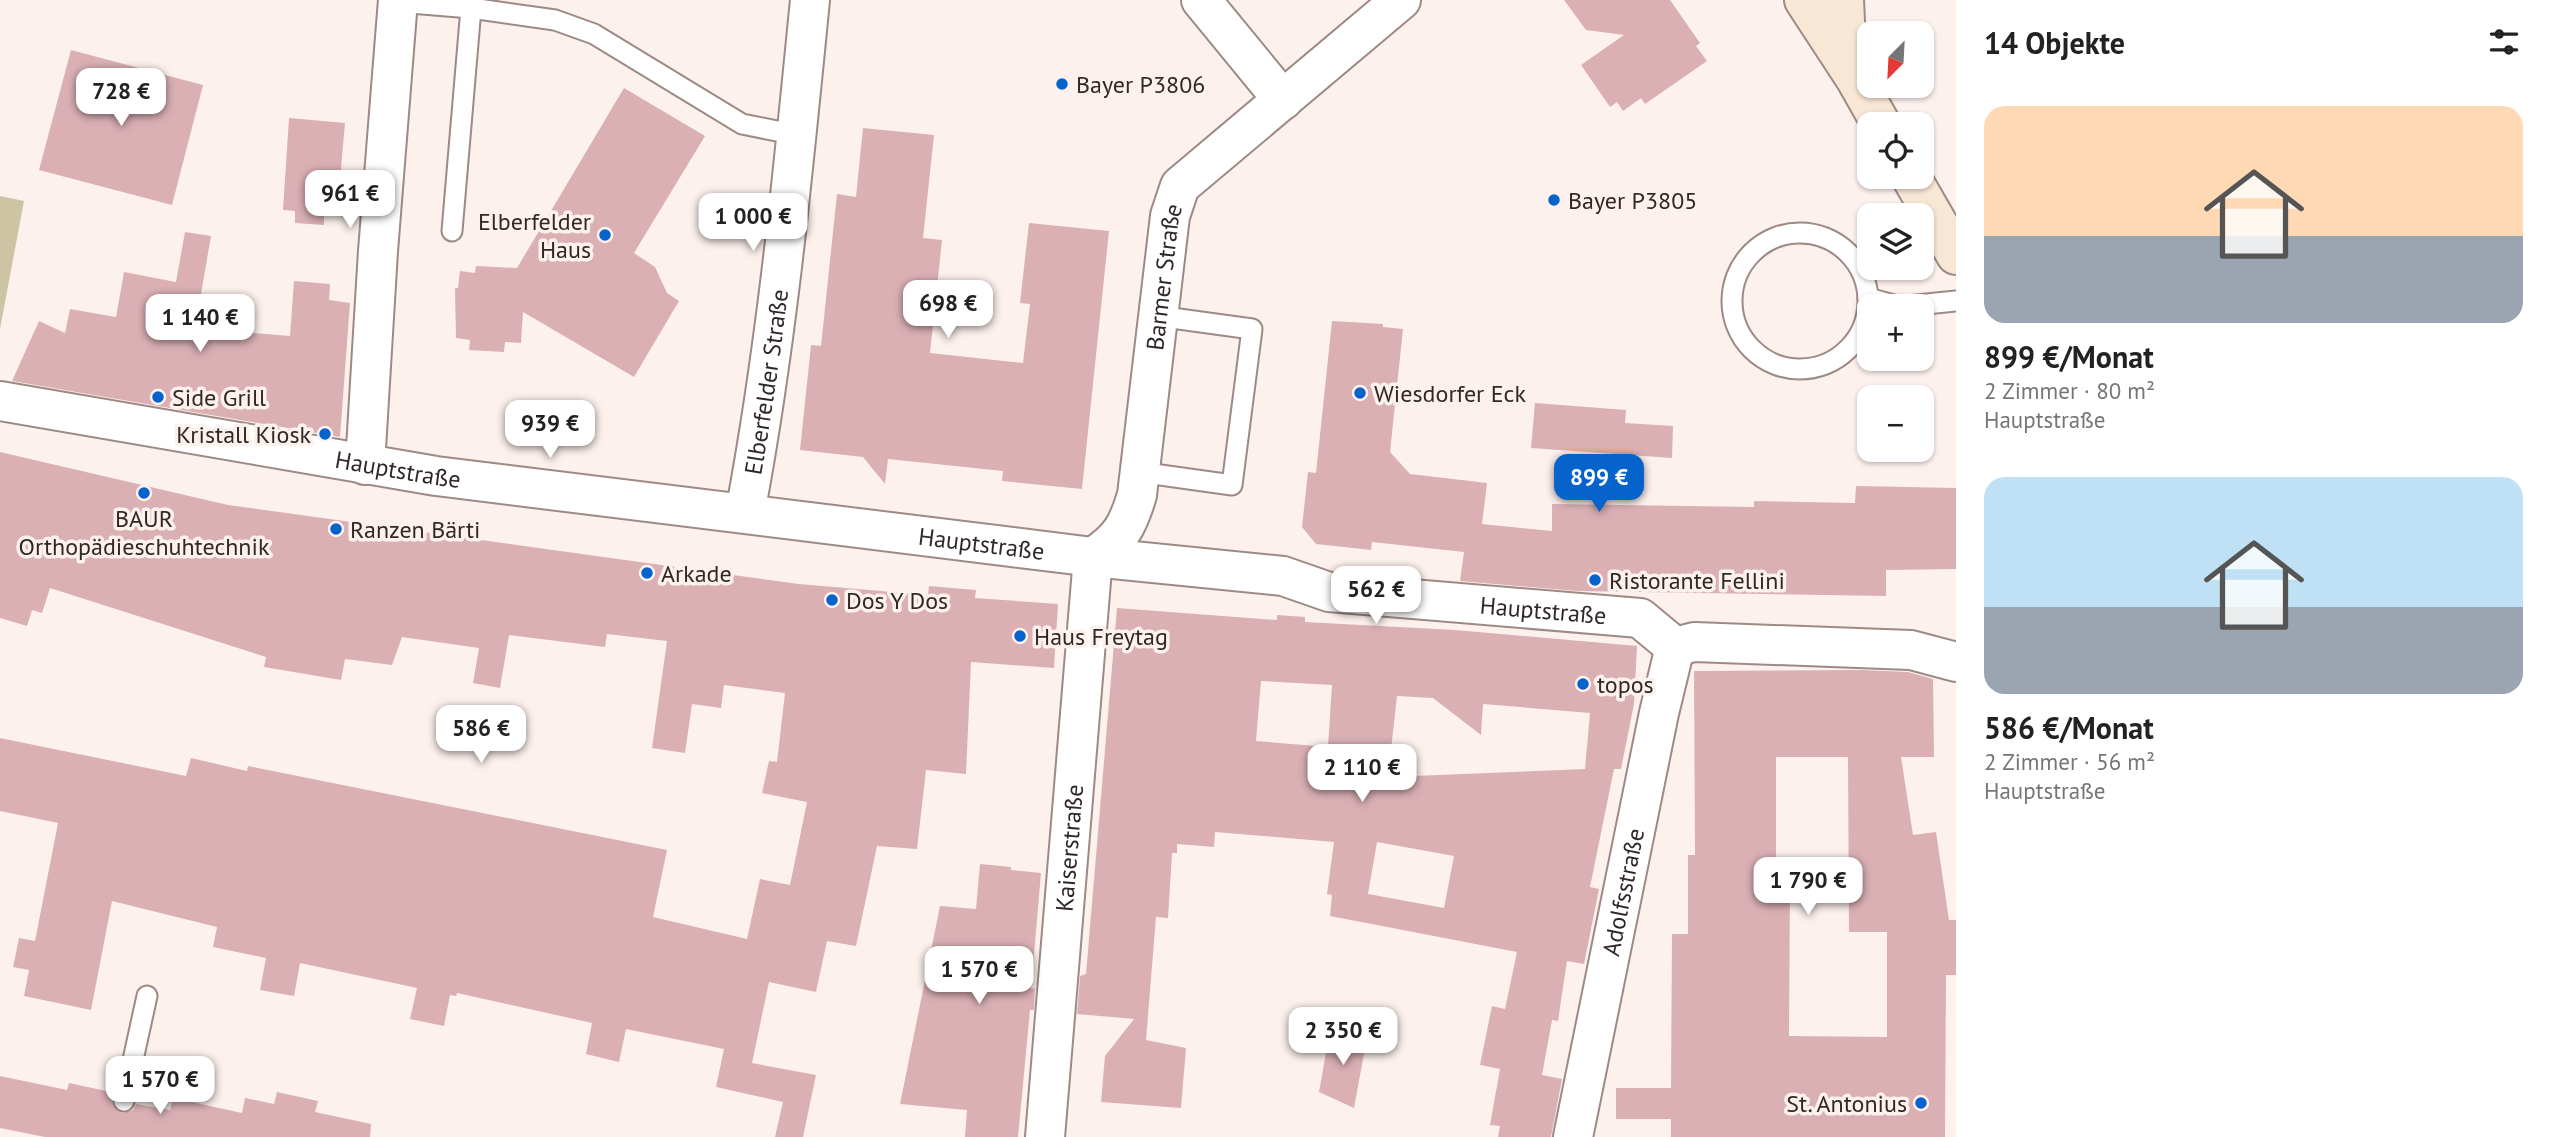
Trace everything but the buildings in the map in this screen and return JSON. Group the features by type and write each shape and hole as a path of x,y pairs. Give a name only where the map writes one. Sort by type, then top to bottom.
{"main road":[{"path":"1816,5 1846,42 1855,78 1874,112"},
{"path":"1918,189 1956,255"}],"street":[{"name":"Elberfelder Straße","path":"746,513 762,422 797,135 810,0"},
{"path":"1201,0 1283,100"},
{"name":"Barmer Straße","path":"1093,557 1111,545 1128,523 1137,495 1170,216 1180,186 1401,0"},
{"path":"365,465 378,251 398,1"},
{"name":"Hauptstraße","path":"0,401 436,476 1093,557 1283,576 1329,592 1640,618 1675,647"},
{"name":"Kaiserstraße","path":"1045,1137 1093,557"},
{"path":"1675,647 1694,642 1911,650 1956,662"},
{"name":"Adolfsstraße","path":"1573,1137 1659,713 1675,647"}],"lane":[{"path":"398,1 481,6 555,20 594,34 742,124 797,135"},
{"path":"452,231 481,6"},
{"path":"1796,232 1830,239 1850,254 1864,276 1868,298 1864,326 1852,345 1828,363 1809,368 1787,368 1761,357 1746,343 1736,324 1731,300 1736,277 1752,253 1763,243 1796,232"},
{"path":"1934,303 1956,301"},
{"path":"1139,472 1232,485 1252,329 1157,316"},
{"path":"124,1101 147,996"}],"shaded area":[{"path":"0,196 24,201 0,329"}],"place":[{"name":"Bayer P3806","path":"1062,84"},
{"name":"Bayer P3805","path":"1554,200"},
{"name":"Elberfelder Haus","path":"605,235"},
{"name":"Wiesdorfer Eck","path":"1360,393"},
{"name":"Side Grill","path":"158,397"},
{"name":"Kristall Kiosk","path":"325,434"},
{"name":"BAUR Orthopädieschuhtechnik","path":"144,493"},
{"name":"Ranzen Bärti","path":"336,529"},
{"name":"Arkade","path":"647,573"},
{"name":"Ristorante Fellini","path":"1595,580"},
{"name":"Dos Y Dos","path":"832,600"},
{"name":"Haus Freytag","path":"1020,636"},
{"name":"topos","path":"1583,684"},
{"name":"St. Antonius","path":"1921,1103"}]}
